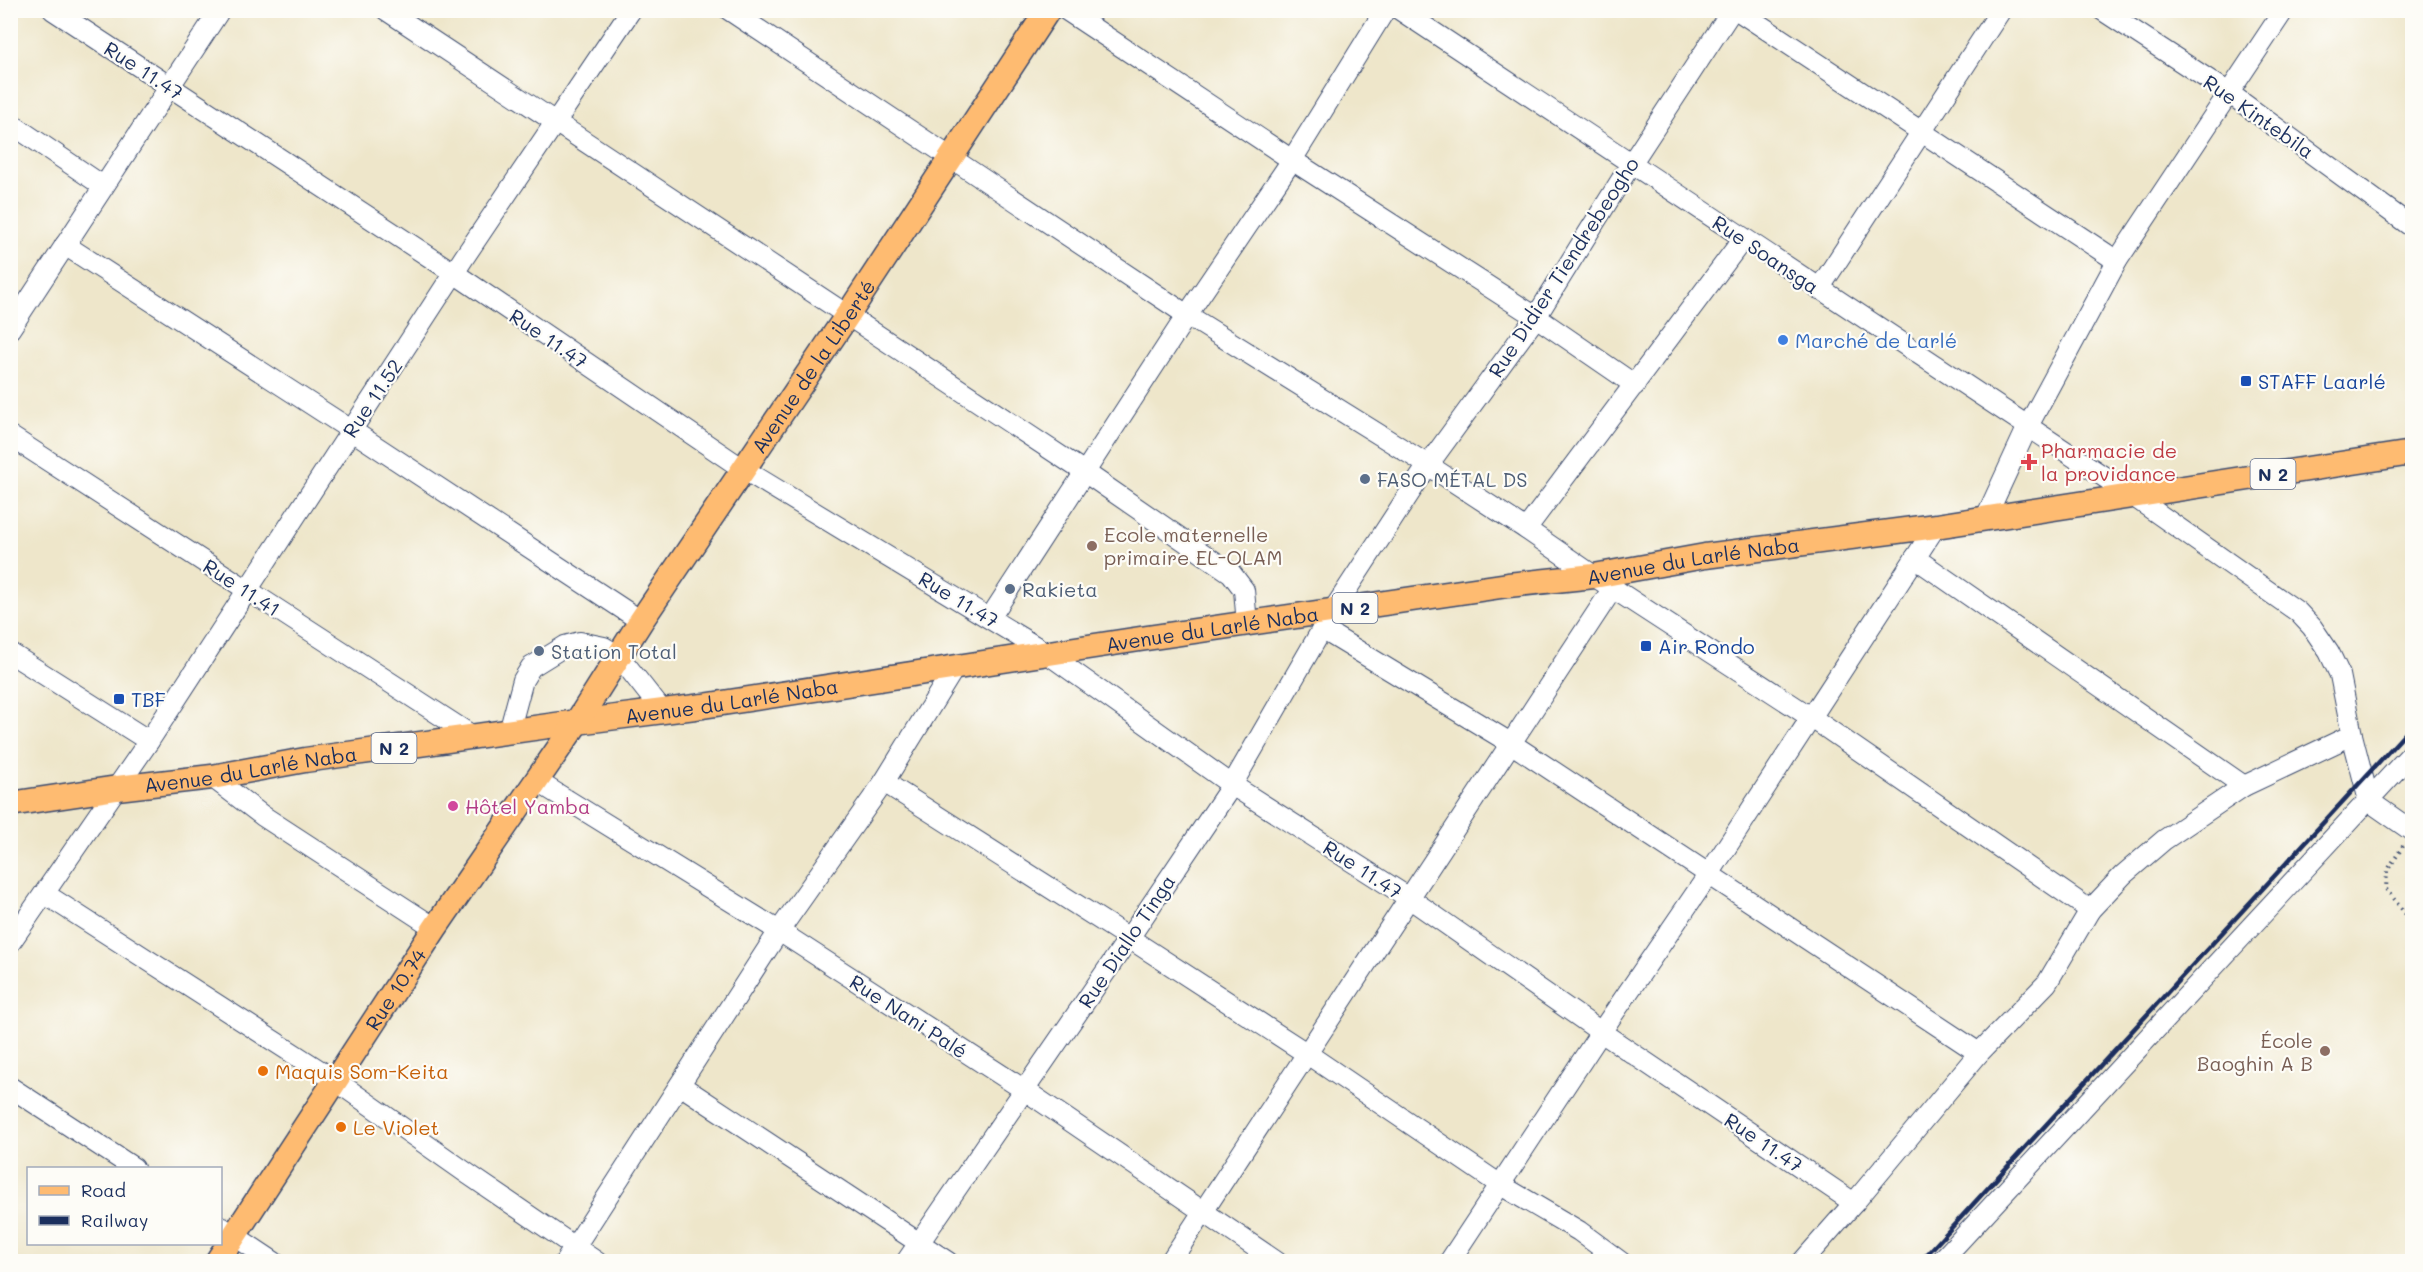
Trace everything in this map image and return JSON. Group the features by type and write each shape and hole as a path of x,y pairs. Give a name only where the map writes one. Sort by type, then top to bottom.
{"main road":[{"name":"Avenue de la Liberté","path":"577,722 641,621 847,316 1048,10"},
{"name":"Avenue du Larlé Naba","path":"10,804 212,777 305,760 663,712 1247,624 1327,620 1508,585 1603,582 1705,556 1936,526 2412,453"},
{"name":"Rue 10.74","path":"217,1262 227,1231 336,1081 435,928 577,722"}],"street":[{"name":"Rue 11.47","path":"53,10 454,273 743,469 1048,654 1232,785 1409,898 1601,1032 1854,1203"},
{"path":"10,329 220,10"},
{"path":"386,10 1086,472 1232,573 1244,590 1247,624"},
{"name":"Rue 11.52","path":"10,944 149,741 454,273 631,10"},
{"path":"729,10 1187,315 1428,465 1812,718 2090,910"},
{"path":"1066,10 1292,160 1536,317 1635,385"},
{"path":"990,618 1187,315 1292,160 1384,10"},
{"name":"Rue Soansga","path":"1400,10 2133,496 2298,612 2312,627 2329,652 2340,675 2369,801"},
{"name":"Rue Didier Tiendrebeogho","path":"1327,620 1428,465 1536,317 1631,164 1732,10"},
{"path":"1737,10 2117,261"},
{"path":"1819,289 2001,10"},
{"name":"Rue Kintebila","path":"2102,10 2229,93 2412,227"},
{"path":"1986,518 2028,426 2117,261 2284,10"},
{"path":"10,123 103,186"},
{"path":"1526,529 1743,239"},
{"path":"65,245 641,621"},
{"name":"Rue 11.41","path":"10,436 474,737"},
{"path":"1449,1262 1499,1184 1709,874 1936,526"},
{"path":"1915,558 2244,786"},
{"path":"1170,1262 1512,744 1603,582"},
{"path":"1327,620 1979,1053"},
{"name":"Rue Diallo Tinga","path":"906,1262 1232,785 1327,620"},
{"path":"509,732 523,680 531,667 537,661 565,646 580,642 604,647 619,656 663,712"},
{"path":"10,653 149,741"},
{"path":"569,1254 779,931 884,782 955,668"},
{"path":"1802,1262 1979,1053 2047,983 2090,910 2123,875 2164,840 2244,786 2352,735"},
{"path":"1940,1262 2412,753"},
{"path":"212,777 263,816 435,928"},
{"name":"Rue Nani Palé","path":"535,780 779,931 1023,1089 1277,1262"},
{"path":"884,782 1306,1053 1499,1184 1579,1231 1621,1262"},
{"path":"2369,801 2410,836"},
{"path":"45,894 336,1081 569,1254 597,1262"},
{"path":"680,1084 948,1262"},
{"path":"10,1087 132,1167"},
{"path":"227,1231 274,1262"}],"path":[{"path":"2410,836 2387,871 2386,889 2412,922"}],"railway":[{"path":"1920,1262 2412,726"}],"place":[{"name":"Marché de Larlé","path":"1783,340"},
{"name":"STAFF Laarlé","path":"2246,381"},
{"name":"Pharmacie de la providance","path":"2029,462"},
{"name":"FASO MÉTAL DS","path":"1365,479"},
{"name":"Ecole maternelle primaire EL-OLAM","path":"1092,546"},
{"name":"Rakieta","path":"1010,589"},
{"name":"Air Rondo","path":"1646,646"},
{"name":"Station Total","path":"539,651"},
{"name":"TBF","path":"119,699"},
{"name":"Hôtel Yamba","path":"453,806"},
{"name":"École Baoghin A B","path":"2325,1051"},
{"name":"Maquis Som-Keita","path":"263,1071"},
{"name":"Le Violet","path":"341,1127"}]}
